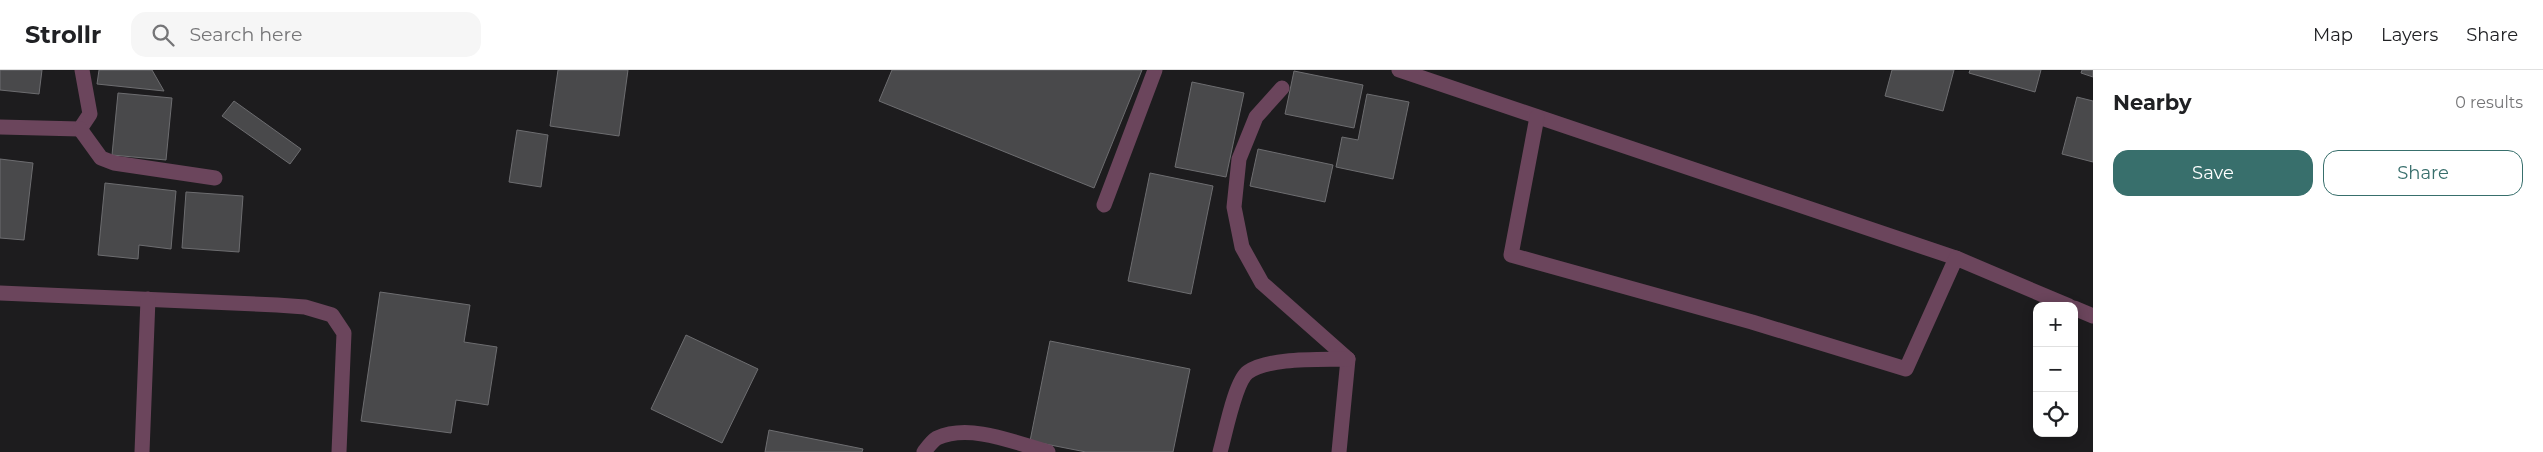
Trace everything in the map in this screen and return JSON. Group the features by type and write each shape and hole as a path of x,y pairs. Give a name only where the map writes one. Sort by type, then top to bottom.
{"street":[{"path":"80,129 90,114 82,70"},
{"path":"1104,206 1155,70"},
{"path":"1399,70 1956,258 2060,302"},
{"path":"1282,88 1256,117 1240,159 1234,208 1242,248 1262,283 1348,359"},
{"path":"1537,117 1511,255 1752,322 1906,369 1956,258"},
{"path":"0,127 80,129"},
{"path":"80,129 100,158 114,163 215,178"},
{"path":"0,293 305,307 332,316 344,334 339,452"},
{"path":"142,452 148,299"},
{"path":"2078,310 2093,316"},
{"path":"1220,452 1240,384 1247,372 1270,364 1348,359"},
{"path":"1339,452 1348,359"},
{"path":"924,452 937,438 965,433 988,434 1048,452"}],"building":[{"path":"0,70 42,70 39,94 0,90"},
{"path":"99,70 152,70 164,91 97,84"},
{"path":"558,70 628,70 619,136 550,126"},
{"path":"892,70 1142,70 1094,188 879,101"},
{"path":"1892,70 1954,70 1943,111 1885,96"},
{"path":"1970,70 2041,70 2035,92 1969,73"},
{"path":"2082,70 2093,70 2093,77 2081,73"},
{"path":"1294,71 1363,85 1354,128 1285,114"},
{"path":"1192,82 1244,93 1226,177 1175,167"},
{"path":"118,93 172,98 166,160 112,155"},
{"path":"1367,94 1409,102 1393,179 1336,167 1342,137 1358,140"},
{"path":"2077,97 2093,101 2093,162 2062,154"},
{"path":"234,101 301,149 290,164 222,116"},
{"path":"517,130 548,135 541,187 509,182"},
{"path":"1258,149 1333,165 1325,202 1250,186"},
{"path":"0,159 33,163 24,240 0,238"},
{"path":"1150,173 1213,186 1191,294 1128,281"},
{"path":"105,183 176,191 171,249 139,245 138,259 98,255"},
{"path":"186,192 243,196 239,252 182,248"},
{"path":"380,292 470,305 464,342 497,347 488,405 456,400 451,433 361,421"},
{"path":"686,335 758,369 722,443 651,409"},
{"path":"1050,341 1190,369 1173,452 1086,452 1030,441"},
{"path":"769,430 863,449 862,452 765,452"}]}
